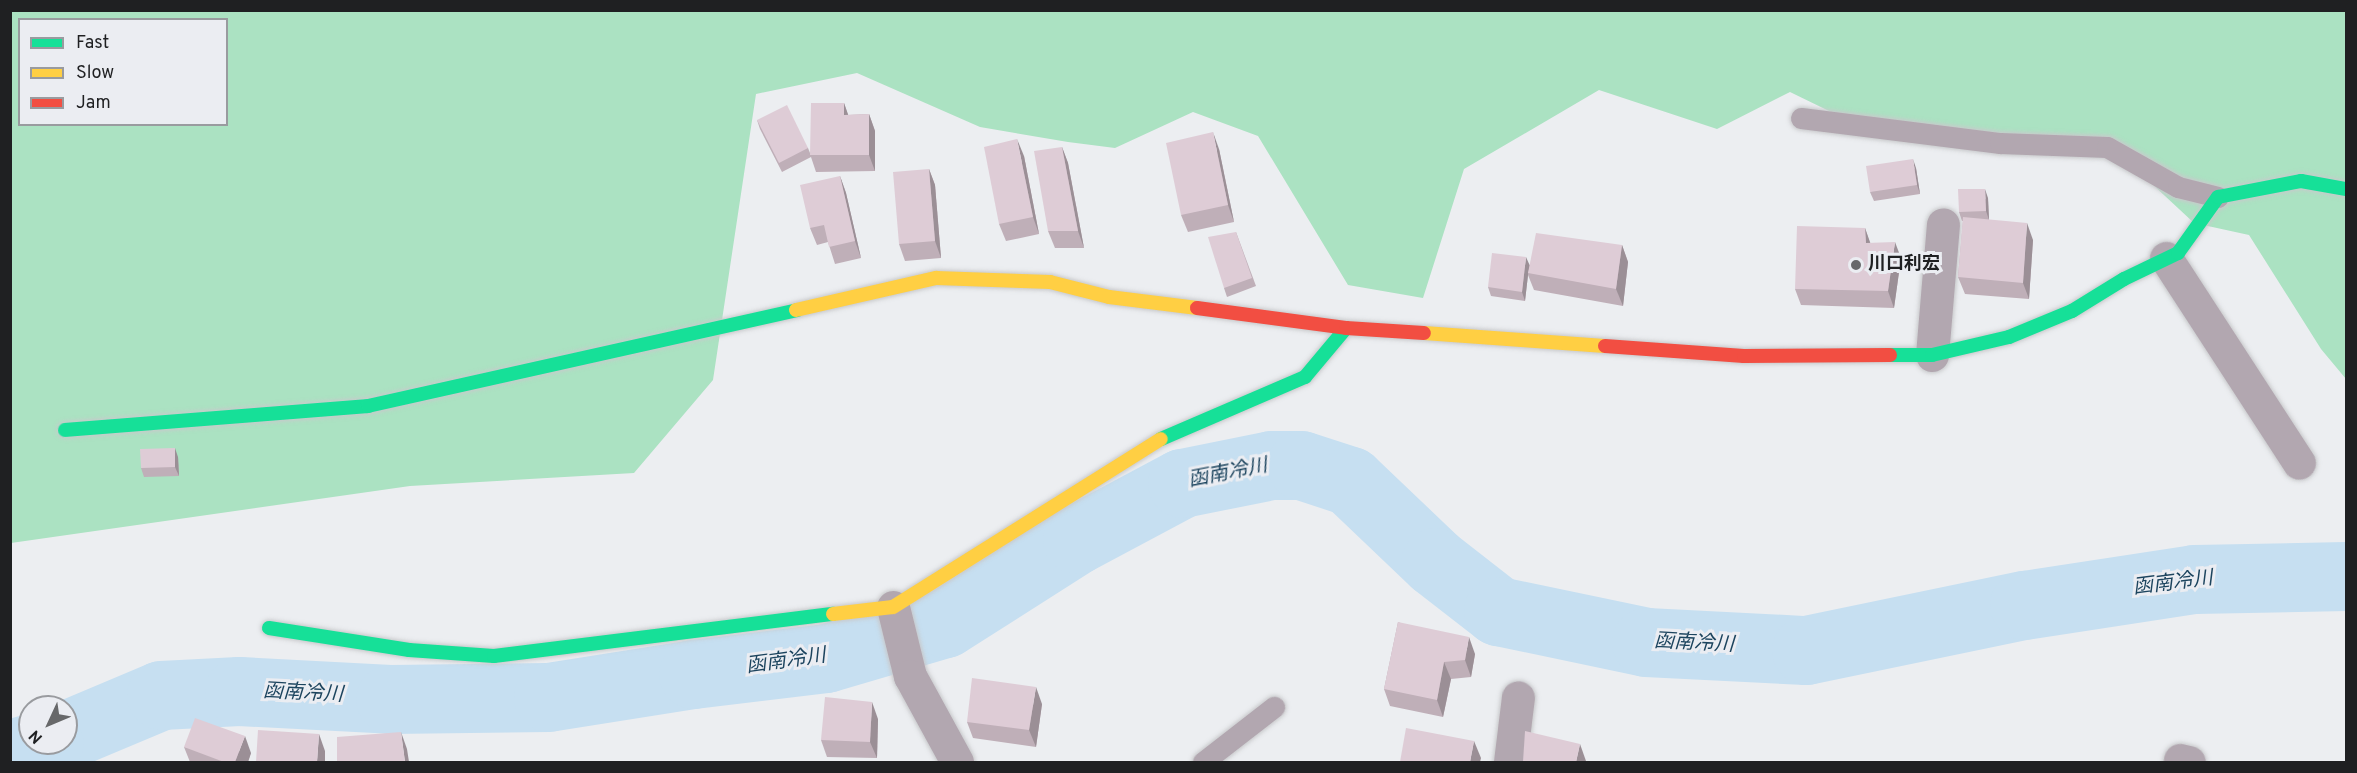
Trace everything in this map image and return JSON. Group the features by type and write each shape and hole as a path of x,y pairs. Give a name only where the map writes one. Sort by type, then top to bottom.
{"street":[{"path":"65,430 368,406 936,278 1050,282 1109,297 1346,328 1744,356 1932,355 2009,338 2072,311 2178,253 2218,196 2301,181 2346,189"},
{"path":"1932,355 1943,224"},
{"path":"2166,258 2299,464"},
{"path":"269,628 409,650 494,656 893,607 1175,430 1305,377 1346,328"},
{"path":"893,607 910,676 957,762"},
{"path":"1510,762 1518,697"}],"lane":[{"path":"1801,118 2000,143 2107,147 2178,187 2218,196"},
{"path":"1203,762 1274,707"}],"green space":[{"path":"11,11 2346,11 2346,379 2321,349 2249,235 2194,223 2105,140 1866,129 1790,92 1717,129 1599,90 1464,169 1423,298 1348,285 1258,136 1193,112 1115,148 1068,142 980,127 857,73 756,94 713,380 634,473 410,486 11,543"}],"building":[{"path":"811,103 844,103 844,115 869,114 869,155 810,155"},
{"path":"787,105 808,148 779,163 757,120"},
{"path":"1213,132 1228,205 1181,215 1166,143"},
{"path":"1017,139 1033,217 999,224 984,147"},
{"path":"1062,147 1078,231 1048,231 1034,151"},
{"path":"1913,159 1917,185 1870,192 1866,166"},
{"path":"929,169 935,241 899,244 893,172"},
{"path":"840,176 855,241 829,247 824,225 810,228 800,185"},
{"path":"1958,189 1985,189 1986,211 1959,212"},
{"path":"1963,217 2027,223 2023,283 1958,277"},
{"path":"1797,226 1865,228 1866,243 1895,242 1888,291 1795,289"},
{"path":"1236,232 1252,278 1224,288 1208,237"},
{"path":"1536,233 1622,245 1616,289 1528,273"},
{"path":"1492,253 1526,257 1522,292 1488,287"},
{"path":"175,448 175,467 141,468 140,449"},
{"path":"1398,622 1469,637 1465,660 1444,662 1437,700 1384,689"},
{"path":"972,678 1036,687 1029,730 967,722"},
{"path":"825,697 872,702 870,742 821,740"},
{"path":"195,718 245,736 235,762 224,762 184,747"},
{"path":"1406,728 1474,741 1470,762 1400,762"},
{"path":"258,730 319,734 317,762 256,762"},
{"path":"1525,731 1580,744 1576,762 1523,762"},
{"path":"401,732 405,762 337,762 337,737"}],"waterway":[{"name":"函南冷川","path":"78,730 161,695 239,691 390,699 548,697 693,674 826,658 945,623 1077,539 1182,483 1271,465 1301,465 1350,481 1435,562 1498,611 1646,642 1806,650 2024,605 2194,579 2346,576"},
{"name":"函南冷川","path":"10,754 18,752"}],"traffic: fast":[{"path":"1890,355 1932,355 2009,337 2072,311 2124,279 2178,253 2218,197 2301,181 2346,189"},
{"path":"65,430 368,406 796,310"},
{"path":"1161,439 1305,377 1346,328"},
{"path":"269,628 409,650 494,656 833,614"}],"traffic: slow":[{"path":"796,310 936,278 1050,282 1109,297 1197,308"},
{"path":"1424,333 1605,346"},
{"path":"833,614 893,607 1161,439"}],"traffic: jam":[{"path":"1197,308 1346,328 1424,333"},
{"path":"1605,346 1744,356 1890,355"}],"place":[{"name":"川口利宏","path":"1856,265"}]}
